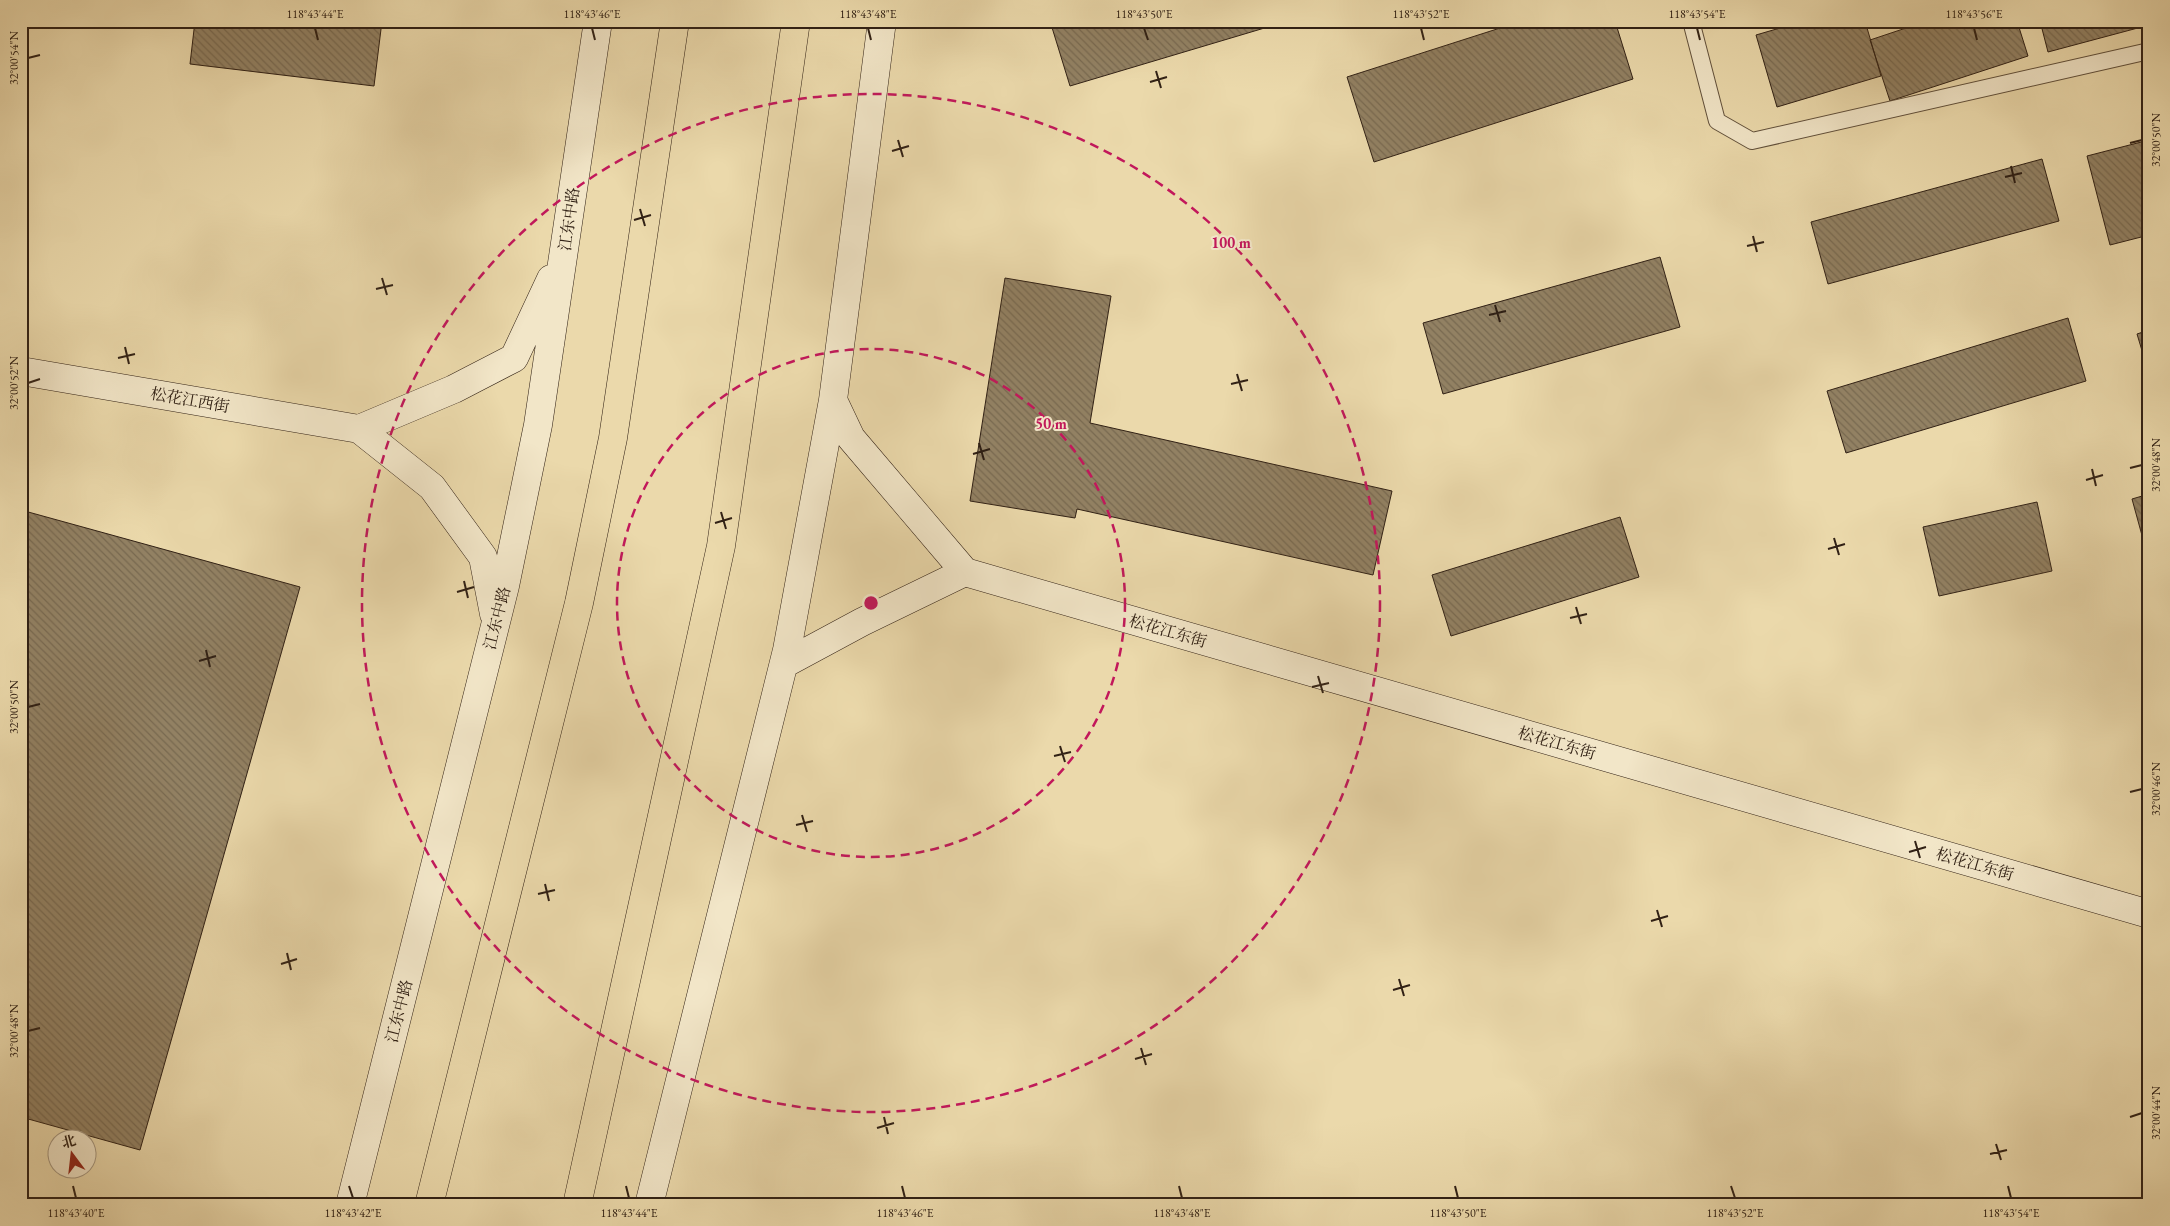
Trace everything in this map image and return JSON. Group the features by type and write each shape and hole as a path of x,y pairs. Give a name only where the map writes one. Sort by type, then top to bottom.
{"main road":[{"path":"428,1205 579,603 613,438 675,21"},
{"path":"577,1205 721,546 796,21"}],"street":[{"name":"江东中路","path":"350,1205 496,622 538,425 598,21"},
{"path":"649,1205 784,664 833,400 882,21"},
{"path":"496,622 483,558 472,542 432,487 359,429 454,389 514,358 564,250"},
{"name":"松花江西街","path":"21,371 359,429"},
{"path":"784,664 862,622 965,572 851,438 833,400"},
{"name":"松花江东街","path":"965,572 2149,914"}],"lane":[{"path":"1691,21 1717,121 1752,141 2149,51"}],"building":[{"path":"195,21 382,21 374,86 190,64"},
{"path":"1050,21 1288,21 1070,86"},
{"path":"1522,21 1615,21 1633,79 1374,162 1347,77"},
{"path":"1804,21 1865,21 1881,76 1777,107 1756,35"},
{"path":"1927,21 2017,21 2028,56 1890,101 1870,40"},
{"path":"2040,21 2149,21 2149,25 2048,52"},
{"path":"2149,140 2149,235 2110,245 2087,156"},
{"path":"2042,159 2059,221 1828,284 1811,222"},
{"path":"1660,257 1680,327 1443,394 1423,323"},
{"path":"1005,278 1111,296 1090,423 1392,491 1373,575 1077,509 1075,518 970,501"},
{"path":"2068,318 2086,381 1846,453 1827,391"},
{"path":"2149,330 2149,374 2137,334"},
{"path":"2149,494 2149,561 2132,499"},
{"path":"2037,502 2052,571 1939,596 1923,527"},
{"path":"21,510 300,587 140,1150 98,1138 98,1128 61,1128 21,1117"},
{"path":"1620,517 1639,577 1451,636 1432,575"}]}
